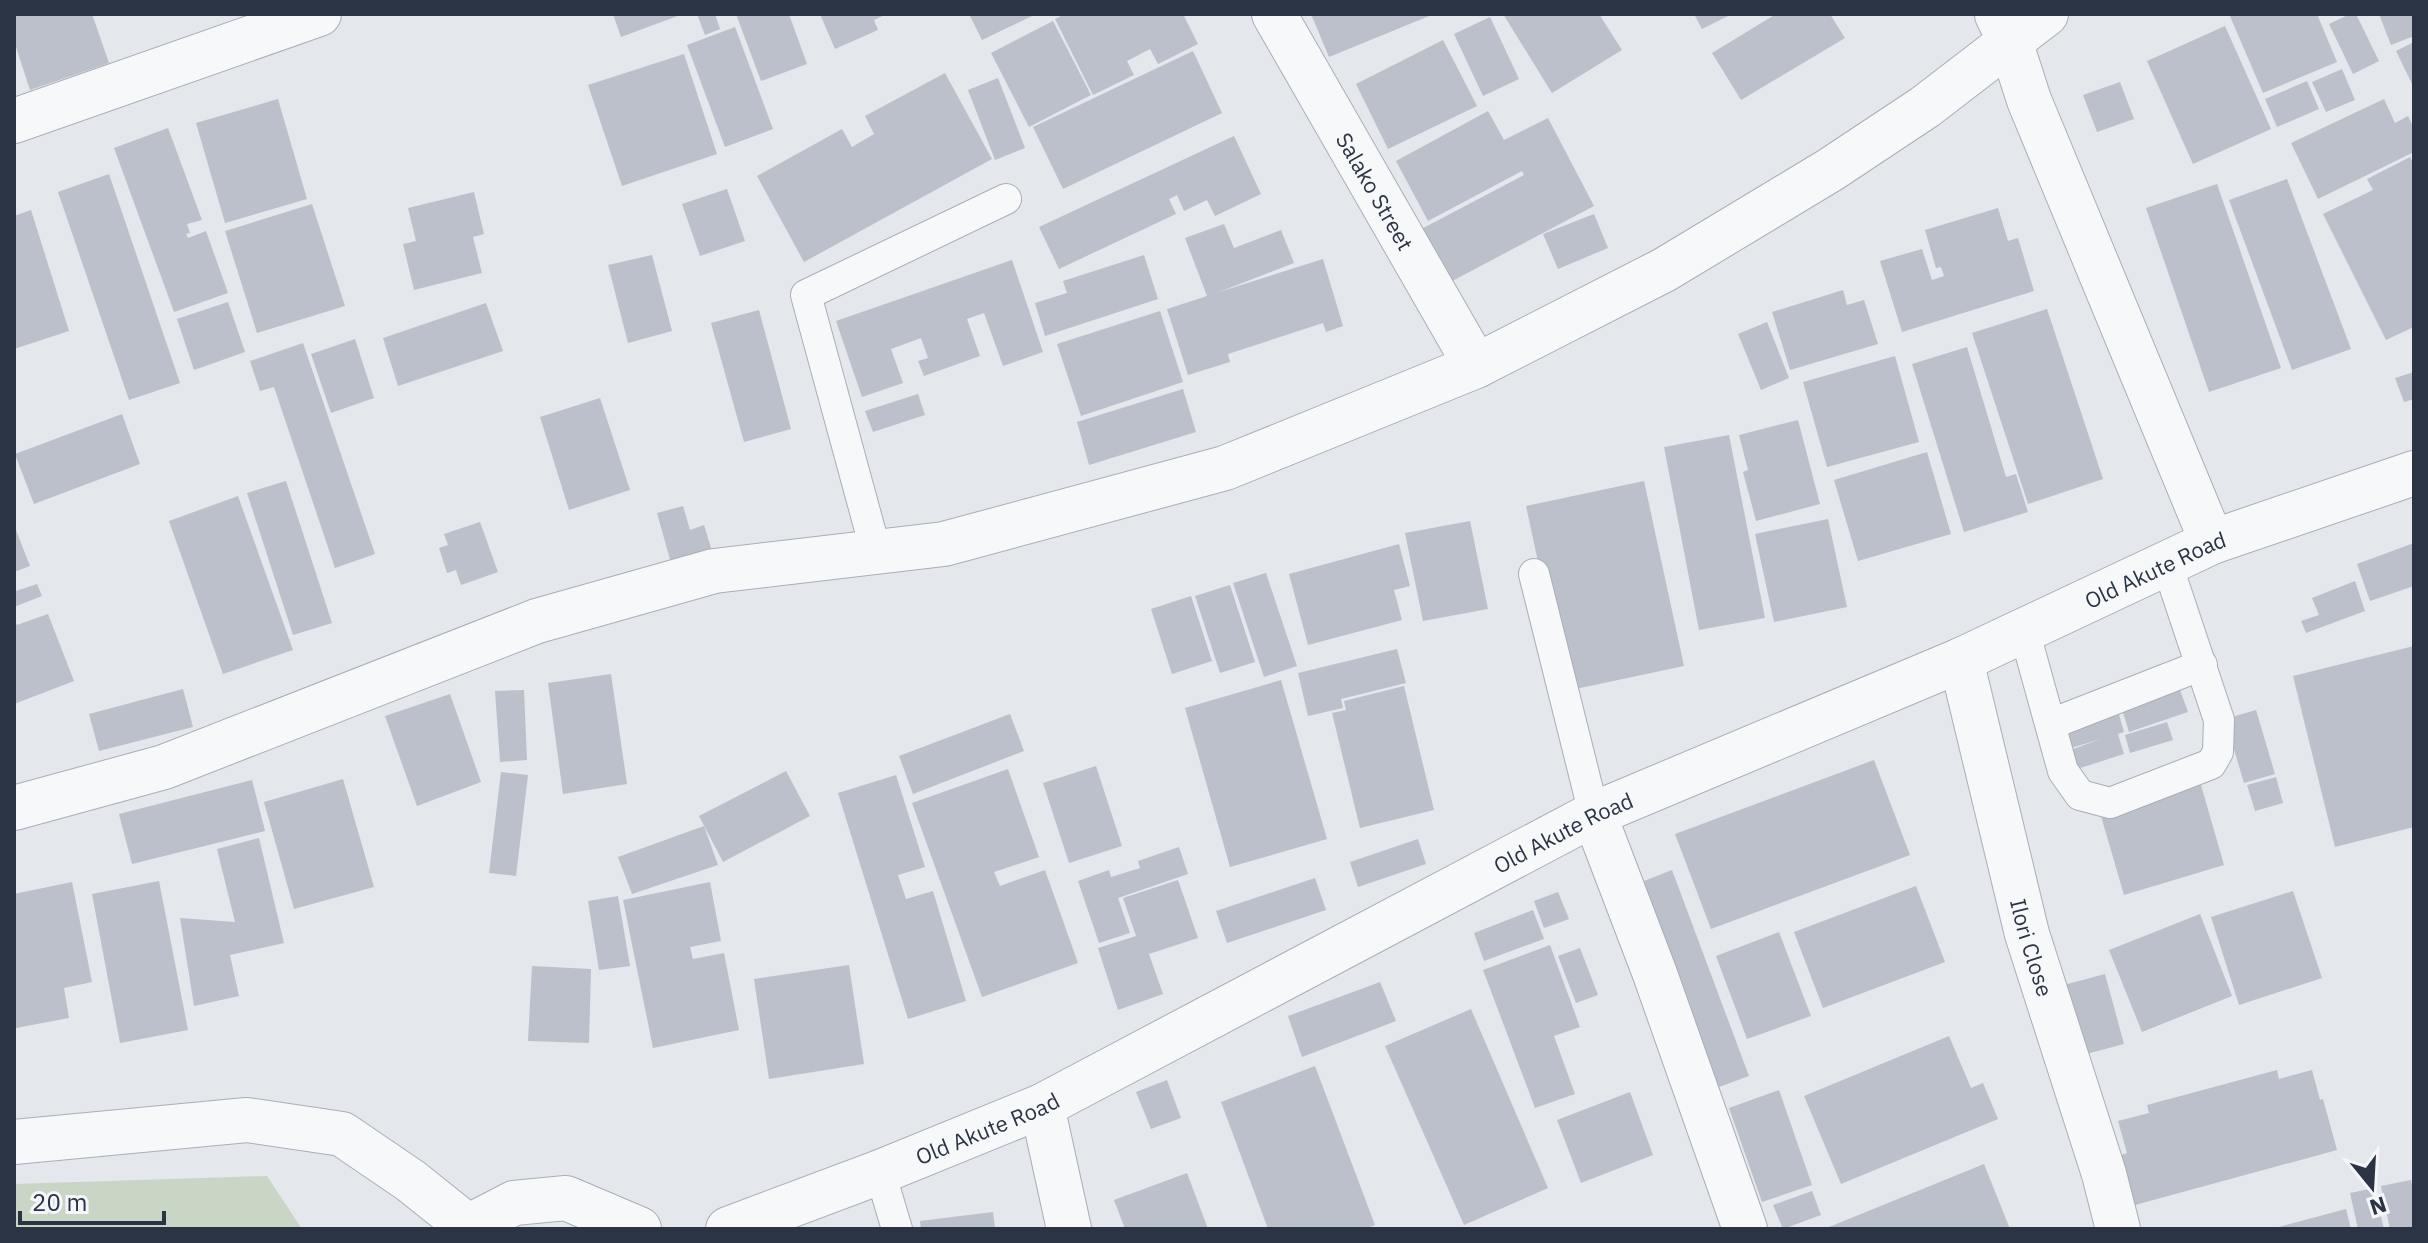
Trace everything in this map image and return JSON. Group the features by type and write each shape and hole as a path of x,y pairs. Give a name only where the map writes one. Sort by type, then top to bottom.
{"street":[{"name":"Salako Street","path":"1274,14 1476,366"},
{"path":"14,808 164,767 537,621 714,571 944,544 1225,468 1476,366 1664,270 1830,170 1925,107 2003,27 2046,14"},
{"path":"14,121 310,15"},
{"path":"2003,27 2029,100 2212,542"},
{"name":"Old Akute Road","path":"728,1229 1042,1106 1594,814 1961,660 2212,542 2414,473"},
{"name":"Ilori Close","path":"1961,660 2027,934 2104,1174 2118,1229"},
{"path":"1594,814 1655,974 1745,1229"},
{"path":"1042,1106 1069,1229"},
{"path":"14,1142 247,1120 342,1134 411,1181 468,1228 514,1203 566,1198 639,1229"}],"lane":[{"path":"876,552 806,295 1006,199"},
{"path":"2024,630 2063,771 2080,795 2110,803 2211,764 2218,752 2219,720 2167,564"},
{"path":"1534,574 1594,814"},
{"path":"2051,724 2202,665"},
{"path":"880,1172 897,1229"}],"green space":[{"path":"267,1176 302,1229 14,1229 14,1184"}],"building":[{"path":"14,14 92,14 109,63 30,90 14,41"},
{"path":"613,14 683,14 621,37"},
{"path":"697,14 715,14 720,29 705,35"},
{"path":"736,14 789,14 807,64 761,81"},
{"path":"820,14 887,14 874,20 878,30 835,49"},
{"path":"969,14 1036,14 982,40"},
{"path":"1065,14 1183,14 1198,44 1158,64 1150,49 1127,61 1134,75 1093,95 1055,19"},
{"path":"1311,14 1434,14 1329,57"},
{"path":"1503,14 1599,14 1622,50 1552,93"},
{"path":"1694,14 1732,14 1702,29"},
{"path":"1776,14 1830,14 1845,38 1741,100 1712,53"},
{"path":"2229,14 2317,14 2337,62 2263,93"},
{"path":"2356,14 2379,61 2353,74 2329,24"},
{"path":"2379,14 2414,14 2414,36 2391,45"},
{"path":"1490,17 1519,79 1483,96 1454,34"},
{"path":"1053,21 1091,95 1029,127 991,53"},
{"path":"2225,26 2271,129 2193,164 2147,61"},
{"path":"735,27 773,129 725,147 687,45"},
{"path":"1443,40 1477,106 1388,149 1356,84"},
{"path":"2414,42 2414,88 2396,51"},
{"path":"1193,51 1222,113 1063,189 1033,127"},
{"path":"684,54 717,154 622,186 588,85"},
{"path":"2342,69 2355,100 2326,112 2312,82"},
{"path":"945,73 992,159 804,262 757,176 842,129 852,147 874,134 865,116"},
{"path":"998,78 1025,148 995,160 968,90"},
{"path":"2307,81 2319,109 2277,127 2265,99"},
{"path":"2120,82 2134,119 2097,132 2083,95"},
{"path":"278,99 307,199 225,223 196,123"},
{"path":"2384,99 2395,123 2408,116 2414,128 2414,152 2318,199 2291,143"},
{"path":"1488,111 1504,140 1548,118 1594,206 1439,288 1410,235 1524,175 1522,171 1428,221 1396,161"},
{"path":"168,128 202,220 187,224 190,233 186,234 188,238 206,231 228,293 174,312 114,148"},
{"path":"1234,136 1261,194 1215,216 1207,200 1184,211 1177,195 1169,199 1176,214 1059,269 1039,227"},
{"path":"2410,157 2414,165 2414,327 2386,340 2323,214 2373,190 2367,179"},
{"path":"109,174 180,383 129,400 58,192"},
{"path":"2287,179 2351,349 2292,370 2229,200"},
{"path":"2217,184 2281,368 2209,392 2146,208"},
{"path":"727,189 745,241 700,256 682,204"},
{"path":"474,192 484,234 473,237 482,273 414,290 403,244 416,241 408,208"},
{"path":"312,204 345,306 257,333 225,231"},
{"path":"1998,208 2008,241 2018,238 2034,291 1902,332 1880,261 1922,249 1932,280 1944,276 1941,267 1936,268 1925,230"},
{"path":"31,210 69,331 14,349 14,216"},
{"path":"1594,214 1608,248 1558,269 1543,234"},
{"path":"1224,224 1234,248 1281,230 1294,263 1219,292 1323,259 1343,326 1326,332 1323,323 1228,354 1230,362 1188,375 1167,309 1207,296 1185,238"},
{"path":"652,255 672,331 628,343 608,265"},
{"path":"1144,255 1158,299 1045,336 1035,303 1067,293 1063,281"},
{"path":"1012,260 1043,352 1003,366 984,313 967,319 980,356 924,376 918,361 928,358 921,338 891,349 903,383 862,397 836,321"},
{"path":"1843,290 1847,305 1864,300 1878,344 1790,370 1772,312"},
{"path":"228,302 245,352 194,370 177,319"},
{"path":"486,303 503,351 398,386 383,338"},
{"path":"2047,309 2103,479 2028,504 1972,333"},
{"path":"759,310 791,429 744,442 711,323"},
{"path":"1160,311 1183,382 1081,416 1057,344"},
{"path":"1767,322 1789,378 1761,390 1738,334"},
{"path":"355,339 374,398 331,413 311,354"},
{"path":"303,343 375,554 335,568 274,387 260,391 250,361"},
{"path":"1967,347 2006,477 2016,474 2028,512 1964,532 1912,364"},
{"path":"1895,356 1919,442 1827,467 1803,382"},
{"path":"2414,372 2414,399 2404,402 2395,378"},
{"path":"1183,389 1196,432 1089,465 1077,422"},
{"path":"918,394 925,415 873,432 865,411"},
{"path":"600,398 630,490 569,510 540,417"},
{"path":"122,414 140,464 34,504 15,454"},
{"path":"1798,420 1820,504 1756,521 1743,472 1748,470 1739,435"},
{"path":"1729,435 1765,618 1699,630 1664,447"},
{"path":"1927,452 1951,534 1858,561 1834,480"},
{"path":"286,481 332,623 293,635 247,493"},
{"path":"1644,481 1684,666 1566,691 1526,506"},
{"path":"238,496 293,650 223,674 169,521"},
{"path":"683,506 690,530 704,525 712,551 671,563 657,513"},
{"path":"1828,519 1847,607 1774,622 1755,534"},
{"path":"1470,521 1488,609 1423,621 1405,533"},
{"path":"480,522 498,572 461,585 456,570 447,573 439,548 448,545 444,534"},
{"path":"14,525 30,566 14,572"},
{"path":"2414,543 2414,586 2370,601 2357,564"},
{"path":"1399,544 1410,586 1394,590 1402,620 1308,645 1289,574"},
{"path":"1266,573 1297,666 1264,677 1233,583"},
{"path":"2355,581 2365,611 2306,633 2301,621 2319,615 2312,598"},
{"path":"37,584 42,596 14,607 14,586 16,591"},
{"path":"1230,585 1255,662 1220,673 1195,596"},
{"path":"1191,596 1212,661 1172,674 1151,609"},
{"path":"48,614 74,681 14,704 14,619 17,625"},
{"path":"2414,646 2414,827 2335,847 2293,676"},
{"path":"1397,649 1406,683 1341,699 1343,708 1308,716 1298,673"},
{"path":"611,674 627,784 563,794 548,683"},
{"path":"1281,680 1327,839 1230,867 1185,708"},
{"path":"1404,686 1434,810 1360,828 1332,713 1346,710 1344,701"},
{"path":"183,689 193,727 99,751 89,714"},
{"path":"524,690 527,760 500,762 495,691"},
{"path":"2180,690 2188,712 2129,732 2122,709"},
{"path":"450,694 481,782 417,806 385,716"},
{"path":"2117,707 2124,732 2118,734 2124,754 2068,772 2062,753 2101,739 2061,751 2054,728"},
{"path":"2256,710 2275,774 2244,783 2225,719"},
{"path":"1010,714 1024,751 913,794 899,756"},
{"path":"2167,722 2173,740 2130,753 2125,735"},
{"path":"1874,760 1910,855 1711,929 1675,834"},
{"path":"1096,766 1122,846 1069,863 1043,783"},
{"path":"1008,769 1039,857 994,872 1000,886 1045,870 1078,963 982,997 912,803"},
{"path":"786,771 810,816 723,862 699,816"},
{"path":"501,772 528,775 516,876 489,873"},
{"path":"896,775 925,867 898,875 906,899 933,891 966,1001 908,1019 838,793"},
{"path":"2276,777 2283,803 2255,811 2247,785"},
{"path":"343,779 374,887 294,909 264,802"},
{"path":"252,780 265,831 132,864 119,814"},
{"path":"2201,785 2224,865 2124,895 2101,816"},
{"path":"704,826 718,865 632,894 618,857"},
{"path":"259,838 284,943 230,955 239,996 194,1006 180,918 235,922 217,849"},
{"path":"1418,839 1426,864 1358,887 1350,862"},
{"path":"1179,847 1188,874 1118,898 1130,933 1099,943 1078,881 1109,870 1111,877 1140,868 1138,861"},
{"path":"1672,870 1749,1076 1711,1090 1634,885"},
{"path":"1315,878 1326,910 1227,943 1216,911"},
{"path":"1178,880 1198,938 1149,954 1163,994 1118,1010 1098,948 1136,936 1123,898"},
{"path":"159,881 188,1030 120,1043 92,894"},
{"path":"72,882 92,982 64,988 69,1018 16,1028 14,894"},
{"path":"710,882 721,941 690,947 693,959 724,953 739,1030 653,1048 623,900"},
{"path":"1916,886 1945,962 1823,1008 1794,932"},
{"path":"2293,891 2322,978 2239,1005 2211,917"},
{"path":"1558,892 1569,919 1544,928 1534,901"},
{"path":"618,896 630,966 599,970 588,901"},
{"path":"1533,910 1544,939 1484,961 1474,933"},
{"path":"2200,914 2232,996 2142,1032 2109,950"},
{"path":"1779,932 1811,1016 1747,1039 1716,956"},
{"path":"1550,945 1580,1027 1554,1036 1575,1094 1535,1108 1483,970"},
{"path":"1580,948 1598,995 1576,1003 1558,956"},
{"path":"849,965 864,1064 769,1079 754,979"},
{"path":"532,966 591,969 589,1043 528,1041"},
{"path":"2105,974 2124,1044 2079,1056 2060,986"},
{"path":"1380,982 1396,1021 1302,1057 1288,1016"},
{"path":"1471,1009 1548,1188 1464,1225 1385,1046"},
{"path":"1949,1036 1971,1088 1983,1083 1998,1119 1841,1184 1804,1096"},
{"path":"1315,1066 1375,1225 1364,1229 1268,1229 1221,1102"},
{"path":"2277,1070 2279,1079 2312,1070 2337,1150 2135,1205 2121,1155 2127,1153 2118,1121 2149,1113 2147,1105"},
{"path":"1167,1080 1181,1118 1151,1129 1136,1092"},
{"path":"1779,1090 1812,1185 1762,1202 1729,1108"},
{"path":"1630,1092 1653,1155 1581,1183 1557,1120"},
{"path":"1984,1164 2010,1229 1824,1229"},
{"path":"1187,1173 1208,1229 1125,1229 1114,1200"},
{"path":"2411,1180 2414,1229 2390,1229 2381,1186"},
{"path":"2374,1188 2384,1229 2358,1229 2350,1193"},
{"path":"1812,1191 1821,1215 1783,1229 1773,1205"},
{"path":"2346,1209 2351,1229 2275,1229 2275,1228"},
{"path":"993,1212 995,1229 921,1229 920,1221"}]}
